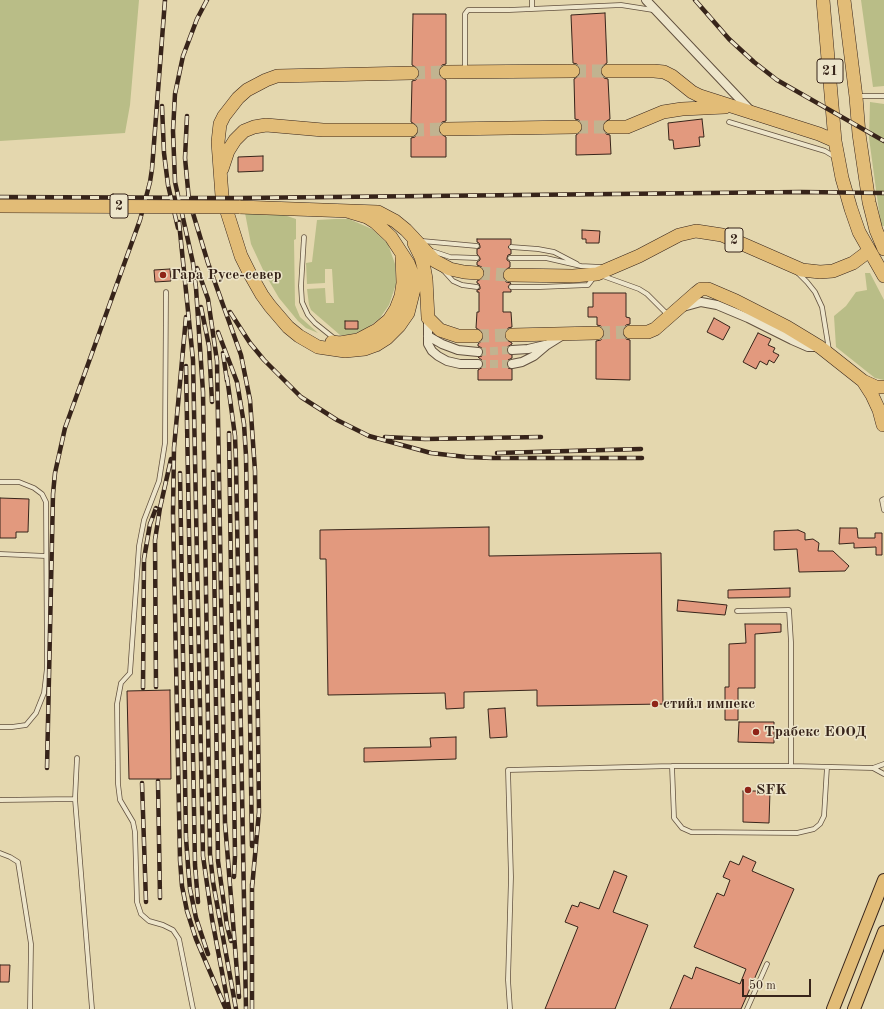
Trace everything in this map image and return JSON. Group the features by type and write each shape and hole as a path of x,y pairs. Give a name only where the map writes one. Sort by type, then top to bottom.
{"highway":[{"name":"21","path":"823,0 835,141"},
{"name":"21","path":"844,0 859,134 869,202 880,232 884,249"},
{"path":"446,72 573,71"},
{"path":"608,71 664,72 700,96 735,106 819,134 835,141 851,210 859,232 884,276"},
{"name":"2","path":"347,211 367,217 376,222 391,237 408,263 414,278 414,289 412,302 408,313 400,326 387,338 376,345 365,349 345,351 318,346 299,336 279,317 262,295 241,256 222,196 218,142 220,124 224,116 238,98 253,87 277,76 412,73"},
{"path":"610,127 627,127 663,112 682,109 735,106"},
{"name":"2","path":"220,181 223,164 228,151 235,140 244,131 254,127 266,125 323,130 411,130"},
{"path":"446,129 576,127"},
{"name":"2","path":"0,206 239,207 378,212 395,221 406,230 435,261 450,268 464,272 477,273"},
{"name":"2","path":"406,230 417,248 424,268 428,318"},
{"name":"2","path":"510,281 597,274 639,256 679,235 696,231 722,235 802,270 833,272 853,263 869,251"},
{"name":"2","path":"279,317 308,335 322,340 340,342 358,340 377,330 388,320 396,309 401,296 403,283 402,252"},
{"path":"630,332 648,332 655,329 701,289 708,289 736,301 787,327 825,351 863,381 872,394 884,423"},
{"path":"428,318 440,330 458,336 476,336"},
{"path":"512,335 597,333"},
{"path":"863,381 876,386 884,387"}],"main road":[{"path":"833,1009 884,880"},
{"path":"854,1009 884,932"}],"street":[{"path":"646,0 752,112"},
{"path":"428,318 428,336 432,351 447,361 460,364 478,364"},
{"path":"512,364 522,362 534,356 547,345 565,334"},
{"path":"428,336 442,344 458,350 478,352"},
{"path":"512,350 528,349 547,345"}],"lane":[{"path":"532,0 532,9"},
{"path":"465,72 465,14 468,10 621,5 655,10"},
{"path":"856,97 884,96"},
{"path":"729,122 825,151 838,158"},
{"path":"304,237 301,286 302,302 308,315 340,342"},
{"path":"419,243 477,246"},
{"path":"419,243 450,257 477,258"},
{"path":"511,247 554,252 581,266"},
{"path":"510,258 546,258 596,268 614,267"},
{"path":"435,261 453,281 462,285 477,287"},
{"path":"791,266 807,282 822,307 825,351"},
{"path":"597,274 647,294 670,317"},
{"path":"166,292 165,443 159,481 144,520 139,546 130,673 121,683 117,704 118,784 120,800 133,822 135,832 137,902 141,914 149,921 173,930 179,939 193,1009"},
{"path":"0,482 19,482 34,488 42,494 46,502 47,668 44,693 36,713 26,725 12,727 0,726"},
{"path":"884,498 882,500 884,510"},
{"path":"0,554 46,556"},
{"path":"737,611 789,610 791,642 791,766"},
{"path":"77,758 75,799 92,1009"},
{"path":"510,1009 508,980 511,877 508,770 672,766 827,766 873,768 884,764"},
{"path":"672,766 674,818 682,828 691,832 797,833 814,829 820,824 824,816 827,766"},
{"path":"873,768 884,774"},
{"path":"0,800 75,799"},
{"path":"0,853 18,862 31,944 30,1009"},
{"path":"747,1009 766,964"}],"green space":[{"path":"0,0 139,0 130,105 125,133 0,141"},
{"path":"861,0 884,0 884,86 873,87"},
{"path":"870,102 884,104 884,226 881,226 869,138"},
{"path":"275,212 296,219 296,239 294,240 295,305 300,317 318,333 306,328 298,321 279,298 265,274 251,244 245,213"},
{"path":"349,219 372,229 388,244 395,264 396,284 389,305 380,318 366,329 350,335 340,335 311,310 309,305 307,289 325,288 326,303 334,303 332,269 325,269 325,283 307,284 306,263 312,262 317,220"},
{"path":"865,273 870,273 884,300 884,380 875,378 836,347 834,316 846,306 856,292 867,290"}],"building":[{"path":"605,13 607,63 601,67 600,71 604,78 608,79 610,119 603,123 602,127 606,134 610,135 611,154 576,155 576,135 582,131 583,126 579,120 575,119 574,79 580,75 581,71 577,64 573,63 571,15"},
{"path":"413,14 446,14 446,64 442,65 438,72 439,76 446,80 446,121 442,122 438,129 439,133 446,137 446,157 411,157 411,138 415,137 419,130 418,126 411,122 412,81 416,80 420,73 419,69 412,65"},
{"path":"702,119 704,137 699,137 700,146 674,149 673,140 669,140 668,123"},
{"path":"263,156 263,171 238,172 238,157"},
{"path":"582,230 600,231 599,243 586,243 586,239 582,239"},
{"path":"477,239 511,239 511,244 508,247 511,250 511,254 508,255 507,258 510,262 510,267 503,271 502,275 506,282 511,283 508,287 511,292 503,292 503,312 511,312 512,327 508,328 504,335 505,339 512,343 507,347 508,353 512,355 512,358 508,360 507,365 508,368 512,369 512,380 478,380 478,370 483,367 483,361 478,357 482,356 483,352 482,348 478,346 478,344 483,340 484,336 483,332 476,328 477,312 479,312 479,292 477,292 477,290 480,289 477,281 483,278 485,273 482,267 477,265 480,258 477,254 477,249 480,248 480,246"},
{"name":"Гара Русе-север","path":"170,269 171,281 155,282 154,270"},
{"path":"593,293 626,293 626,317 630,318 630,324 623,328 622,332 626,339 630,340 630,380 596,379 596,341 601,340 605,332 601,326 597,325 597,317 588,317 588,307 593,307"},
{"path":"714,318 730,327 723,340 707,332"},
{"path":"345,321 358,321 358,329 345,329"},
{"path":"758,333 771,339 768,345 775,348 773,352 779,355 774,363 769,360 767,365 760,361 756,369 743,362"},
{"path":"0,498 29,499 28,532 16,532 16,538 0,538"},
{"path":"489,527 489,556 661,553 663,704 537,706 537,690 464,692 464,708 446,709 445,693 328,695 326,559 320,559 320,530"},
{"path":"840,528 857,528 858,538 875,538 875,533 882,533 882,555 876,555 876,547 854,548 854,543 839,544"},
{"path":"798,530 805,533 805,540 813,539 819,543 818,551 833,551 849,566 845,571 799,572 797,549 774,550 774,531"},
{"path":"790,588 790,597 728,598 728,590"},
{"path":"678,600 727,605 725,615 677,611"},
{"path":"745,624 781,624 781,632 755,634 755,688 738,688 738,720 725,720 725,687 729,687 729,644 746,643"},
{"path":"170,690 171,779 129,779 127,691"},
{"path":"505,708 507,737 490,738 488,709"},
{"name":"Трабекс ЕООД","path":"739,722 774,722 774,743 738,742"},
{"path":"456,737 456,759 364,762 364,748 431,747 430,738"},
{"path":"743,791 770,791 769,823 743,822"},
{"path":"743,856 756,862 752,871 794,889 741,1009 670,1009 684,975 692,979 696,967 740,984 746,969 694,947 717,893 724,896 730,880 723,877 730,861 739,865"},
{"path":"614,871 627,876 613,912 648,925 615,1009 545,1009 578,927 565,922 572,905 578,907 580,902 599,909"},
{"path":"0,965 10,965 9,982 0,982"}],"tunnel":[{"path":"573,71 608,71"},
{"path":"412,73 446,72"},
{"path":"575,127 610,127"},
{"path":"411,130 446,129"},
{"path":"477,273 510,275"},
{"path":"597,333 630,332"},
{"path":"476,336 512,335"},
{"path":"478,352 512,350"},
{"path":"478,364 512,364"}],"railway":[{"path":"47,768 53,494 55,473 65,428 140,220 150,182 165,0"},
{"path":"207,0 197,19 183,56 175,94 173,131 175,182 193,263 196,288 203,392 210,854 213,882 236,1009"},
{"path":"695,0 729,39 754,62 777,80 884,141"},
{"path":"162,106 164,153 168,185 178,228"},
{"path":"187,116 185,158 189,200 208,263 241,355 250,400 255,471 259,812 252,888"},
{"path":"0,197 239,198 801,192 884,193"},
{"path":"179,222 193,360 203,856 212,919 229,1009"},
{"path":"197,268 208,299 217,361 225,823 239,997"},
{"path":"201,307 209,346 212,402"},
{"path":"230,312 250,343 264,360 301,397 337,420 369,436 431,453 466,457 642,458"},
{"path":"186,317 174,448 173,513 180,860 182,886 187,911 196,939 225,1007"},
{"path":"218,332 237,382 244,424 246,456 252,846"},
{"path":"223,353 227,381"},
{"path":"186,366 195,865 198,902"},
{"path":"227,377 235,436 236,462 246,1009"},
{"path":"229,433 235,856 234,877"},
{"path":"385,437 425,439 541,437"},
{"path":"497,453 641,449"},
{"path":"156,687 155,540 160,508 171,459"},
{"path":"213,472 218,861 227,926 231,941"},
{"path":"180,473 186,838 190,889 196,918 208,954"},
{"path":"143,688 144,559 150,524 156,508"},
{"path":"158,781 160,898"},
{"path":"142,783 146,902"},
{"path":"252,884 252,1009"}],"place":[{"name":"Гара Русе-север","path":"163,275"},
{"name":"стийл импекс","path":"655,704"},
{"name":"Трабекс ЕООД","path":"756,732"},
{"name":"SFK","path":"748,790"}]}
